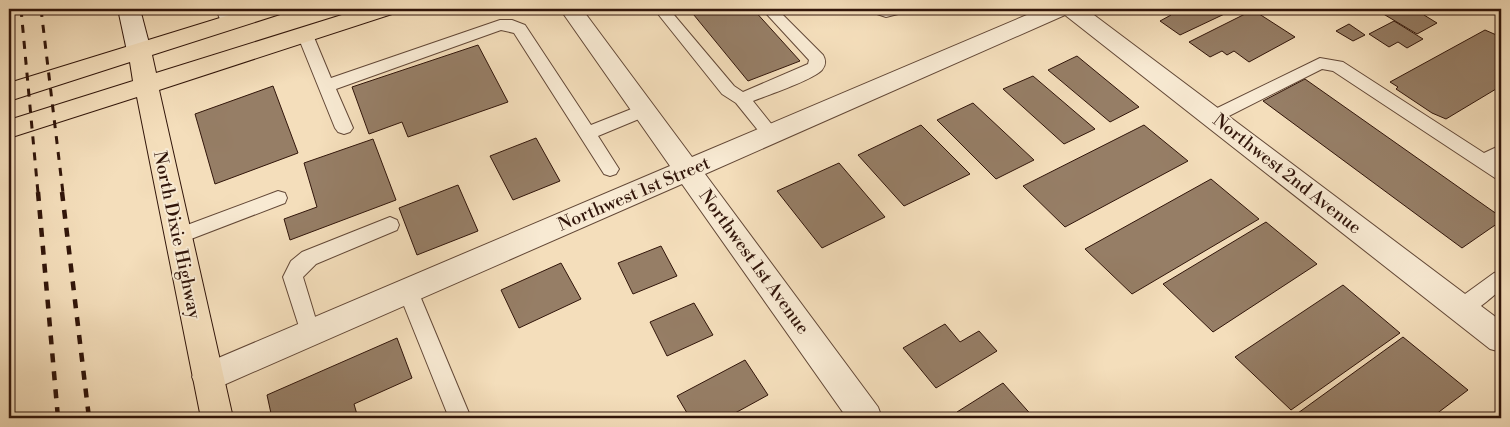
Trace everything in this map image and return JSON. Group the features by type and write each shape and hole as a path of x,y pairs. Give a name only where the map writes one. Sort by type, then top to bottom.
{"main road":[{"path":"9,92 139,52 226,16 272,9"},
{"path":"9,129 384,9"},
{"name":"North Dixie Highway","path":"139,52 217,418"}],"street":[{"path":"129,9 139,52"},
{"name":"Northwest 1st Avenue","path":"571,9 866,418"},
{"name":"Northwest 1st Street","path":"208,376 689,171 1060,9"},
{"name":"Northwest 2nd Avenue","path":"1072,9 1501,339"}],"lane":[{"path":"661,9 728,90 742,99 771,135"},
{"path":"742,99 810,71 816,66 817,59 769,9"},
{"path":"876,9 886,12 901,9"},
{"path":"326,86 500,26 512,25 520,29 610,169"},
{"path":"304,34 344,128"},
{"path":"1213,117 1320,62 1328,62 1338,66 1501,173"},
{"path":"588,134 645,110"},
{"path":"1484,162 1501,151"},
{"path":"178,236 278,198"},
{"path":"310,333 292,277 298,267 309,258 390,225"},
{"path":"1461,308 1501,279"},
{"path":"408,291 460,418"}],"building":[{"path":"689,9 753,9 800,61 748,81"},
{"path":"1235,9 1180,35 1160,21 1171,15 1165,10"},
{"path":"1375,9 1430,9 1424,15 1437,23 1417,34"},
{"path":"1253,10 1295,37 1249,62 1234,51 1227,55 1222,51 1210,57 1189,42"},
{"path":"1394,21 1423,39 1407,48 1398,42 1389,47 1369,34"},
{"path":"1349,24 1365,35 1353,41 1336,31"},
{"path":"1485,30 1501,37 1501,86 1446,119 1432,113 1396,89 1398,87 1390,82"},
{"path":"478,45 508,102 408,137 402,122 369,134 352,87"},
{"path":"1077,56 1139,107 1110,122 1048,70"},
{"path":"1033,76 1095,129 1064,144 1003,89"},
{"path":"1305,79 1501,217 1501,221 1462,248 1263,101"},
{"path":"273,86 298,153 215,184 195,114"},
{"path":"973,103 1034,160 996,179 937,120"},
{"path":"921,125 970,174 904,206 858,155"},
{"path":"1144,125 1188,161 1065,227 1023,186"},
{"path":"536,138 560,181 513,200 490,156"},
{"path":"373,139 396,200 290,240 284,219 317,207 304,163"},
{"path":"839,163 885,217 822,248 777,191"},
{"path":"1211,179 1259,219 1132,294 1085,249"},
{"path":"458,185 478,231 417,255 399,208"},
{"path":"1266,222 1317,264 1213,332 1163,284"},
{"path":"661,246 677,276 633,294 618,263"},
{"path":"561,263 581,299 519,328 501,290"},
{"path":"1343,285 1400,333 1291,410 1235,357"},
{"path":"694,303 713,335 667,356 650,322"},
{"path":"945,324 960,342 979,331 997,351 936,388 903,348"},
{"path":"1403,337 1468,390 1431,418 1303,418 1298,413"},
{"path":"397,338 412,378 354,404 358,418 272,418 267,395"},
{"path":"745,360 768,395 726,418 690,418 677,396"},
{"path":"1003,383 1034,418 963,418 957,412"}],"railway":[{"path":"21,9 38,193"},
{"path":"41,9 63,193"},
{"path":"38,192 58,418"},
{"path":"62,192 89,418"}]}
